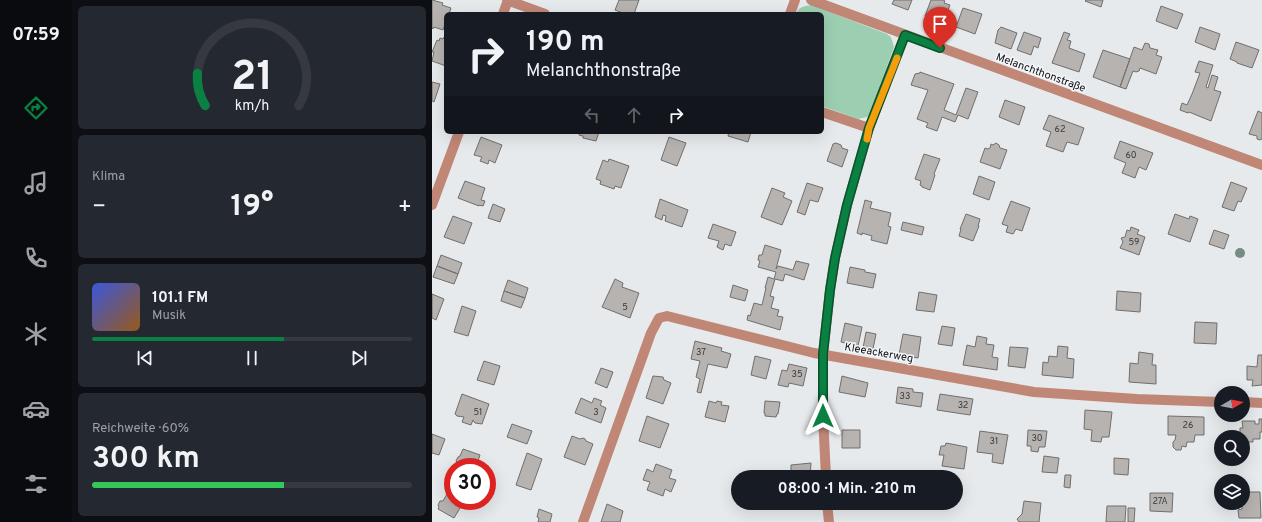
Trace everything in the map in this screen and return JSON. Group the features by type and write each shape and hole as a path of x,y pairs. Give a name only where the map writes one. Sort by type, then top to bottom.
{"street":[{"path":"504,12 507,0 540,12"},
{"path":"791,12 795,0"},
{"name":"Melanchthonstraße","path":"811,0 1262,165"},
{"path":"826,470 823,416 823,354 835,258 847,205 869,128 905,35"},
{"path":"824,113 869,128"},
{"path":"432,205 458,134"},
{"name":"Kleeackerweg","path":"583,522 651,333 659,318 667,316 814,353 1034,392 1137,399 1214,402"},
{"path":"1250,402 1262,403"},
{"path":"828,510 828,522"}],"green space":[{"path":"811,5 887,34 891,37 894,47 870,114 867,117 858,119 824,107 824,12 797,12 804,6"}],"building":[{"path":"432,0 443,3 442,5 451,8 450,12 444,12 443,30 434,27 433,29"},
{"path":"619,0 639,0 635,12 620,12 615,10"},
{"path":"894,0 912,0 908,10 892,4"},
{"path":"931,0 943,0 945,1 944,3 950,5 943,22 925,16"},
{"path":"1103,0 1101,7 1085,1"},
{"path":"1161,6 1183,14 1177,29 1156,21"},
{"path":"963,8 982,14 975,34 956,27"},
{"path":"1001,27 1017,33 1011,49 995,43 998,30"},
{"path":"1200,27 1220,34 1215,50 1195,42"},
{"path":"1024,32 1041,38 1038,48 1034,46 1031,55 1017,50"},
{"path":"1064,32 1070,34 1067,40 1071,41 1069,48 1085,54 1079,72 1052,63"},
{"path":"444,37 444,65 432,61 434,52 432,52 437,40 439,41 440,38 443,39"},
{"path":"1236,42 1259,50 1252,68 1230,59"},
{"path":"1145,43 1149,44 1150,48 1158,50 1156,55 1162,57 1156,74 1140,68 1139,71 1133,71 1126,89 1120,87 1134,47 1142,50"},
{"path":"1103,50 1130,59 1120,87 1093,77"},
{"path":"1199,61 1213,65 1206,87 1208,88 1212,75 1218,77 1214,90 1221,92 1211,121 1180,110 1182,103 1187,105 1192,94 1200,73 1195,72"},
{"path":"920,72 954,84 944,110 956,115 966,88 978,92 968,119 958,115 955,122 942,117 937,131 926,127 928,123 917,119 928,90 911,85 915,74"},
{"path":"432,82 440,84 434,102 432,101"},
{"path":"1005,100 1025,107 1019,125 999,117"},
{"path":"1258,111 1262,113 1262,139 1260,140 1257,139 1257,136 1249,134"},
{"path":"1049,115 1084,128 1078,145 1067,142 1063,152 1046,146 1051,132 1043,129"},
{"path":"598,134 596,141 583,138 583,136 579,135"},
{"path":"728,134 750,134 748,142 728,136"},
{"path":"481,137 502,145 495,163 489,160 488,164 480,161 482,157 474,155"},
{"path":"669,137 686,143 677,166 661,160"},
{"path":"1120,141 1153,153 1146,170 1139,167 1135,178 1122,173 1126,163 1114,158"},
{"path":"836,143 841,145 842,148 848,150 842,167 827,161 833,144"},
{"path":"996,143 1000,148 1007,150 1000,169 980,162 985,148 988,149 990,148 991,144 993,145"},
{"path":"924,154 940,159 930,190 922,187 920,185 921,181 915,179"},
{"path":"609,159 629,166 621,188 615,186 614,189 600,184 601,181 596,179 603,160 608,162"},
{"path":"979,176 995,182 989,200 973,194"},
{"path":"465,181 485,188 481,200 485,201 483,206 479,206 458,198"},
{"path":"1231,182 1247,188 1241,202 1238,201 1234,211 1222,207"},
{"path":"807,183 823,188 818,202 810,200 805,215 797,212"},
{"path":"772,188 785,193 783,197 792,201 782,225 761,217"},
{"path":"660,199 688,210 682,227 665,221 666,216 663,215 662,220 655,217"},
{"path":"865,200 872,202 870,208 891,213 888,226 891,227 887,244 871,240 872,236 857,233"},
{"path":"1011,201 1030,208 1022,231 1016,229 1013,234 1006,232 1008,226 1002,224"},
{"path":"493,204 505,209 500,222 488,218"},
{"path":"966,214 980,219 973,241 959,236"},
{"path":"1175,214 1189,219 1190,216 1198,219 1190,242 1168,234"},
{"path":"453,216 472,223 464,244 444,237"},
{"path":"903,222 924,227 922,235 901,230"},
{"path":"713,224 736,232 731,246 725,244 723,250 717,247 719,241 708,238"},
{"path":"1131,227 1139,230 1137,234 1145,237 1139,255 1120,248 1123,242 1121,238 1125,237 1127,230 1130,231"},
{"path":"1214,230 1229,235 1224,249 1209,244"},
{"path":"765,245 781,250 776,269 778,266 793,270 796,261 809,264 804,280 785,274 783,281 775,279 770,296 774,297 771,308 779,310 777,316 783,317 780,330 747,320 748,315 750,316 754,303 762,305 768,277 774,279 776,272 758,267 760,261 758,260 759,255 762,255"},
{"path":"441,255 462,263 458,274 437,266"},
{"path":"437,266 458,274 454,284 433,277"},
{"path":"850,267 876,274 873,288 847,283"},
{"path":"615,279 623,283 622,287 639,293 630,318 602,307"},
{"path":"508,280 528,288 525,298 504,291"},
{"path":"733,285 748,290 745,301 730,297"},
{"path":"504,291 525,298 521,308 501,301"},
{"path":"1117,291 1141,293 1140,312 1116,310"},
{"path":"919,292 937,295 934,312 916,310"},
{"path":"432,294 444,299 436,320 432,318"},
{"path":"462,306 476,311 468,336 454,332"},
{"path":"1195,322 1217,323 1216,344 1194,343"},
{"path":"845,323 862,327 858,346 841,342"},
{"path":"942,326 955,328 952,346 938,344"},
{"path":"866,332 876,334 873,349 863,348"},
{"path":"903,334 921,337 918,358 899,355"},
{"path":"977,336 987,338 986,344 994,345 992,357 998,358 997,370 963,365 967,345 975,347"},
{"path":"695,341 722,348 721,351 731,354 727,368 708,364 701,393 697,392 700,379 696,377 700,361 691,359"},
{"path":"1058,346 1068,347 1067,358 1074,359 1073,378 1042,375 1043,362 1048,363 1049,356 1057,357"},
{"path":"1010,347 1028,348 1025,368 1008,366"},
{"path":"1139,352 1153,354 1152,365 1156,365 1156,384 1129,382 1130,363 1138,364"},
{"path":"1258,355 1262,355 1262,385 1252,386 1253,380 1247,380 1247,366 1257,367"},
{"path":"755,356 771,360 766,379 751,375"},
{"path":"484,361 500,366 494,385 477,380"},
{"path":"789,364 807,368 803,386 789,383 788,387 778,385 782,370 787,371"},
{"path":"601,368 613,372 607,388 595,383"},
{"path":"653,376 663,377 664,380 671,383 663,404 646,398"},
{"path":"842,376 868,383 865,397 839,392"},
{"path":"898,387 913,389 913,392 923,393 921,407 896,403"},
{"path":"462,394 489,404 482,424 475,423 473,420 471,425 462,422 464,417 457,416 455,414"},
{"path":"940,394 973,399 970,415 937,410"},
{"path":"581,398 592,403 594,398 602,401 600,405 606,408 601,423 575,413"},
{"path":"709,401 716,403 717,401 722,402 721,405 729,406 725,422 705,417"},
{"path":"765,401 780,402 776,417 765,416"},
{"path":"1085,410 1112,412 1109,437 1102,437 1101,442 1091,441 1092,430 1084,429"},
{"path":"647,416 669,424 660,448 639,441"},
{"path":"1168,416 1204,417 1204,435 1195,435 1194,442 1187,442 1186,447 1182,446 1181,450 1176,450 1173,447 1173,442 1176,435 1168,435"},
{"path":"1259,419 1262,419 1262,432 1260,432 1260,439 1253,439 1253,442 1250,442 1250,430 1240,430 1240,428 1243,428 1242,422 1255,421 1255,424 1259,424"},
{"path":"512,424 532,431 527,444 507,437"},
{"path":"842,430 860,430 860,448 842,448"},
{"path":"1028,430 1047,431 1045,447 1039,447 1038,452 1031,451 1031,446 1027,446"},
{"path":"980,431 1008,435 1003,464 992,462 993,454 977,452"},
{"path":"432,434 445,439 439,455 432,453"},
{"path":"572,436 580,439 583,438 593,444 585,465 564,457"},
{"path":"946,443 967,447 964,469 942,466 944,455 939,455 941,446 945,446"},
{"path":"463,449 480,455 479,458 458,458"},
{"path":"527,453 542,459 531,490 516,485"},
{"path":"1044,456 1059,458 1057,473 1042,472"},
{"path":"1114,458 1129,459 1128,475 1114,474"},
{"path":"811,463 810,470 791,470 791,465"},
{"path":"656,464 672,470 669,478 676,480 671,492 665,489 663,496 647,490 650,482 643,480 647,469 653,472"},
{"path":"1065,475 1071,475 1070,488 1064,487"},
{"path":"1250,492 1260,492 1261,518 1239,518 1238,510 1250,510"},
{"path":"1150,493 1173,493 1172,512 1150,511"},
{"path":"444,499 444,510 459,510 454,518 438,509 440,501 443,501"},
{"path":"1024,501 1041,503 1039,522 1019,522 1017,519 1022,514"},
{"path":"607,504 623,511 620,522 601,522"},
{"path":"1107,506 1126,506 1125,522 1106,522"},
{"path":"1128,508 1135,508 1134,522 1128,522"},
{"path":"539,509 552,514 550,522 538,522 539,518 537,517"}],"slow traffic":[{"path":"867,139 869,128 897,58"}],"route":[{"path":"823,416 823,354 835,258 847,205 866,144 869,128 905,35 940,48"}]}
